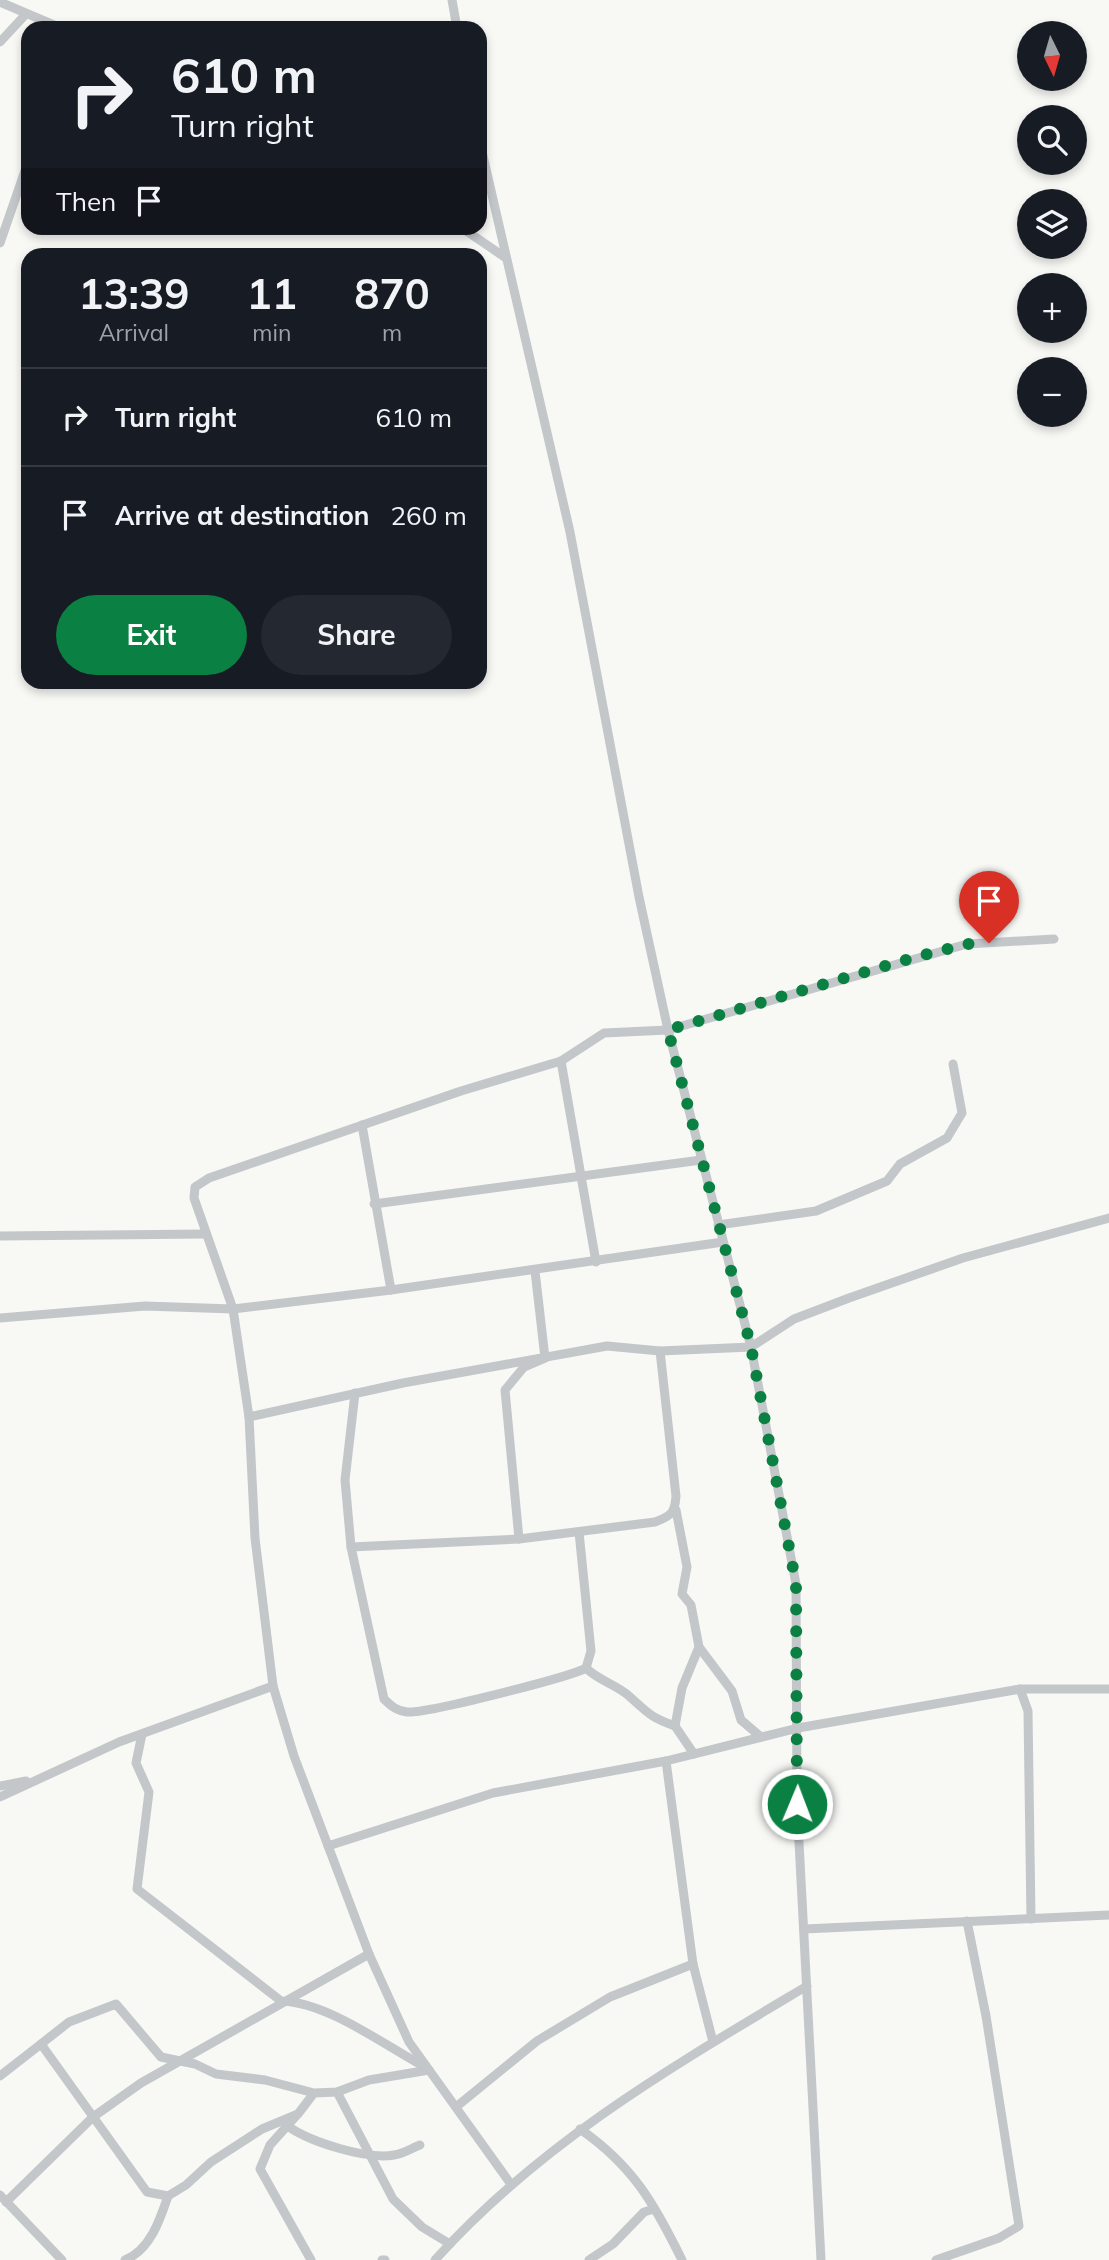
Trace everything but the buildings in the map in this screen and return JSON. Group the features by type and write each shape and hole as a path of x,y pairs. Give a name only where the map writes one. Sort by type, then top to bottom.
{"street":[{"path":"452,0 456,21"},
{"path":"0,2 44,21"},
{"path":"0,43 26,14"},
{"path":"487,174 570,532 639,897 668,1030 751,1347 796,1584 797,1804 821,2260"},
{"path":"0,243 21,182"},
{"path":"472,235 506,258"},
{"path":"510,2183 409,2042 369,1955 294,1756 273,1686 255,1538 249,1417 233,1309 194,1198 195,1187 201,1182 362,1125 561,1061 604,1033 668,1030 967,944 1054,939"},
{"path":"561,1061 596,1262"},
{"path":"718,1225 817,1211 887,1181 900,1164 947,1138 962,1113 953,1063"},
{"path":"362,1125 391,1290"},
{"path":"374,1204 701,1160"},
{"path":"249,1417 355,1392 607,1346 660,1351 751,1347 794,1319 849,1298 963,1258 1109,1218"},
{"path":"0,1236 206,1234"},
{"path":"0,1318 145,1306 233,1309 596,1262 723,1242"},
{"path":"535,1270 545,1358"},
{"path":"660,1351 676,1510 687,1567 682,1594 691,1605 699,1647 732,1691 741,1720 761,1737"},
{"path":"519,1539 505,1390 524,1367 545,1358"},
{"path":"355,1392 345,1480 351,1547 384,1699 393,1707 410,1713 439,1708 586,1668"},
{"path":"351,1547 519,1539 655,1522 671,1516 676,1510"},
{"path":"579,1532 591,1651 586,1668"},
{"path":"675,1727 682,1688 699,1647"},
{"path":"586,1668 596,1678 628,1695 650,1717 675,1727 694,1754"},
{"path":"0,1797 142,1734 273,1686"},
{"path":"1020,1689 1028,1711 1031,1919"},
{"path":"328,1846 493,1793 666,1761 798,1728 1020,1689 1109,1689"},
{"path":"142,1734 136,1763 149,1793 136,1889 281,2001 301,2002 324,2012 429,2070"},
{"path":"666,1761 693,1964 713,2042"},
{"path":"0,1786 40,1779"},
{"path":"804,1928 1109,1915"},
{"path":"936,2260 999,2238 1019,2226 986,2016 967,1921"},
{"path":"62,2260 3,2198 93,2117 176,2061 369,1955"},
{"path":"456,2107 537,2041 610,1997 693,1964"},
{"path":"434,2259 510,2183 580,2129 713,2042 807,1986"},
{"path":"0,2076 69,2022 116,2004 161,2057 195,2064 216,2074 265,2081 314,2093 337,2092 369,2080 429,2070"},
{"path":"41,2044 147,2192 168,2196"},
{"path":"337,2092 393,2199 422,2227 450,2244"},
{"path":"311,2260 260,2169 270,2145 289,2127 314,2093"},
{"path":"125,2260 137,2255 159,2224 168,2196 186,2185 211,2162 262,2129 298,2114"},
{"path":"289,2127 302,2136 339,2149 393,2155 420,2145"},
{"path":"580,2129 627,2167 682,2260"},
{"path":"589,2260 613,2244 644,2212 654,2209"}],"route":[{"path":"797,1804 796,1584 751,1347 668,1030 916,957 967,944 989,943"}]}
